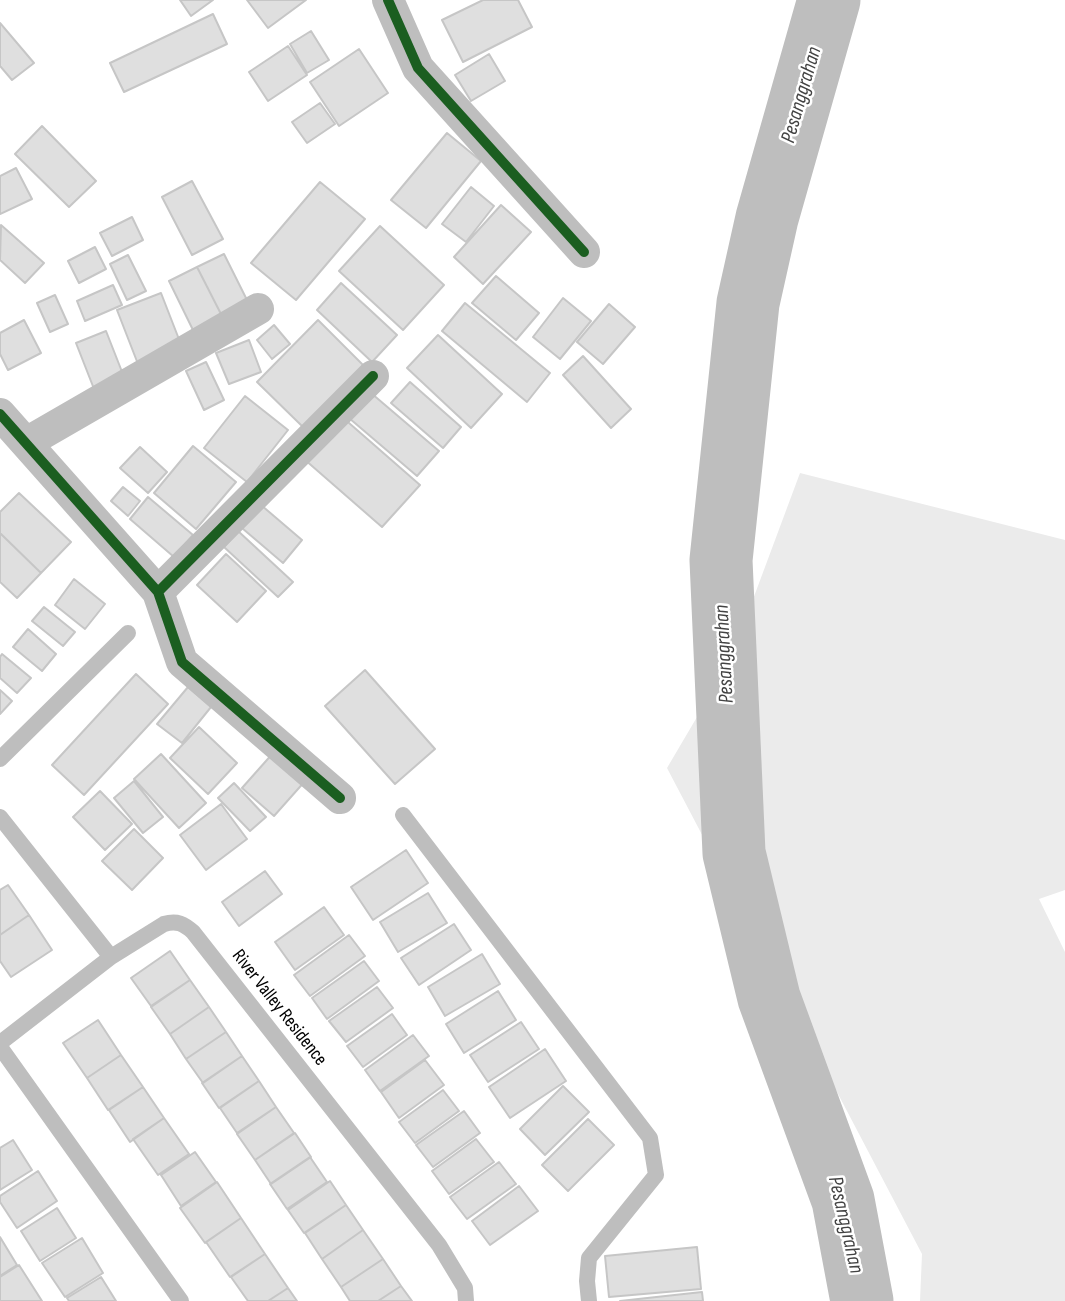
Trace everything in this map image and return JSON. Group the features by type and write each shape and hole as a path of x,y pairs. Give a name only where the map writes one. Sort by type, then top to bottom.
{"street":[{"path":"388,0 418,68 584,252"},
{"path":"26,443 258,309"},
{"path":"158,592 373,376"},
{"path":"0,414 158,592 182,662 340,799"}],"lane":[{"path":"0,759 128,633"},
{"path":"403,815 650,1138 656,1175 589,1258 586,1281 589,1301"},
{"path":"0,817 111,957"},
{"name":"River Valley Residence","path":"0,1045 111,957 164,924 172,921 183,924 193,932 439,1245 465,1288 466,1301"},
{"path":"0,1045 181,1301"}],"shaded area":[{"path":"800,473 1065,540 1065,890 1039,899 1065,952 1065,1301 920,1301 922,1254 667,768 730,661"}],"building":[{"path":"180,0 213,0 191,16"},
{"path":"247,0 306,0 268,28"},
{"path":"483,0 518,0 532,27 463,62 442,20"},
{"path":"213,14 227,44 124,92 110,63"},
{"path":"0,23 34,63 12,80 0,66"},
{"path":"311,31 329,60 307,73 290,44"},
{"path":"288,46 307,75 268,101 249,72"},
{"path":"359,49 388,93 339,126 310,82"},
{"path":"489,54 505,81 471,101 455,75"},
{"path":"320,103 335,124 307,143 292,122"},
{"path":"42,126 96,181 69,207 15,154"},
{"path":"447,133 481,161 426,228 391,200"},
{"path":"16,168 32,199 0,214 0,176"},
{"path":"192,181 223,239 192,255 162,197"},
{"path":"320,182 365,219 296,300 251,263"},
{"path":"471,187 494,206 466,242 442,224"},
{"path":"501,205 531,232 483,284 454,257"},
{"path":"132,217 143,240 112,256 100,233"},
{"path":"1,225 44,263 25,283 0,260"},
{"path":"380,226 444,285 403,330 339,271"},
{"path":"95,247 106,269 79,283 68,261"},
{"path":"224,254 248,302 222,316 197,267"},
{"path":"128,255 146,291 127,300 110,264"},
{"path":"197,267 222,316 193,330 169,281"},
{"path":"496,276 539,313 516,340 472,303"},
{"path":"341,283 397,335 372,362 317,310"},
{"path":"113,285 122,305 85,321 77,301"},
{"path":"161,293 182,347 138,364 117,310"},
{"path":"55,295 68,324 50,332 37,303"},
{"path":"563,298 591,321 560,359 533,337"},
{"path":"465,303 550,373 527,402 442,331"},
{"path":"609,304 635,327 603,364 577,342"},
{"path":"24,320 41,353 8,370 0,354 0,333"},
{"path":"318,320 364,366 303,427 257,382"},
{"path":"274,325 290,344 272,359 257,340"},
{"path":"106,331 126,382 96,394 76,343"},
{"path":"438,335 502,394 471,428 407,368"},
{"path":"249,340 261,372 229,384 216,353"},
{"path":"583,356 631,409 611,428 563,375"},
{"path":"206,362 224,400 204,410 186,371"},
{"path":"410,382 461,427 443,448 391,403"},
{"path":"371,393 439,451 417,476 349,418"},
{"path":"245,396 288,430 247,482 204,448"},
{"path":"341,416 420,485 382,527 304,459"},
{"path":"193,446 236,482 196,529 154,493"},
{"path":"140,447 167,472 148,493 120,468"},
{"path":"123,487 140,501 128,516 111,501"},
{"path":"19,493 71,542 41,573 0,533 0,512"},
{"path":"148,497 193,535 174,557 130,519"},
{"path":"261,505 302,540 283,563 242,528"},
{"path":"238,531 293,582 278,597 224,547"},
{"path":"0,533 41,573 17,598 0,582"},
{"path":"226,554 266,591 237,622 197,585"},
{"path":"74,579 105,604 85,629 55,605"},
{"path":"44,607 75,632 63,646 32,621"},
{"path":"28,629 56,654 42,671 13,647"},
{"path":"2,654 31,678 17,693 0,678"},
{"path":"365,670 435,749 395,784 325,706"},
{"path":"136,674 168,704 84,795 52,765"},
{"path":"188,687 211,707 182,743 157,724"},
{"path":"0,690 12,701 0,714"},
{"path":"199,727 237,763 208,794 170,758"},
{"path":"274,752 306,780 274,816 242,788"},
{"path":"161,754 206,803 179,828 134,779"},
{"path":"134,781 163,817 143,833 114,798"},
{"path":"234,783 266,817 250,831 218,798"},
{"path":"100,791 132,824 105,850 73,817"},
{"path":"221,804 247,839 206,870 180,835"},
{"path":"134,829 163,858 132,890 102,861"},
{"path":"406,850 428,883 373,920 351,887"},
{"path":"265,871 282,894 239,926 222,902"},
{"path":"8,885 29,915 0,935 0,890"},
{"path":"428,893 447,923 398,952 380,922"},
{"path":"324,907 344,935 295,970 275,942"},
{"path":"29,915 52,950 11,977 0,961 0,935"},
{"path":"454,924 471,950 419,985 401,958"},
{"path":"349,935 365,956 310,996 294,975"},
{"path":"170,951 190,980 151,1006 131,978"},
{"path":"482,954 500,984 445,1016 428,987"},
{"path":"364,961 379,981 327,1019 312,998"},
{"path":"190,980 209,1007 170,1034 151,1007"},
{"path":"377,987 393,1008 346,1042 329,1021"},
{"path":"498,991 516,1020 464,1053 446,1024"},
{"path":"209,1007 226,1032 186,1059 170,1034"},
{"path":"392,1014 407,1035 363,1067 347,1046"},
{"path":"98,1020 121,1055 87,1078 63,1043"},
{"path":"521,1022 539,1049 488,1082 470,1055"},
{"path":"226,1032 242,1056 203,1083 186,1059"},
{"path":"413,1035 429,1056 380,1091 365,1070"},
{"path":"545,1049 566,1081 510,1118 489,1087"},
{"path":"121,1055 143,1087 108,1110 87,1078"},
{"path":"242,1056 259,1081 219,1108 202,1083"},
{"path":"425,1060 444,1085 399,1118 381,1092"},
{"path":"259,1081 276,1107 237,1133 220,1108"},
{"path":"563,1086 589,1112 545,1155 520,1129"},
{"path":"143,1087 164,1118 130,1142 109,1110"},
{"path":"443,1090 459,1111 415,1143 399,1122"},
{"path":"276,1107 294,1133 255,1160 237,1134"},
{"path":"464,1111 480,1133 433,1167 416,1145"},
{"path":"164,1118 189,1154 158,1175 133,1139"},
{"path":"588,1119 614,1145 568,1191 542,1165"},
{"path":"295,1133 311,1157 271,1184 255,1160"},
{"path":"476,1139 494,1162 449,1194 432,1171"},
{"path":"13,1140 32,1170 0,1190 0,1148"},
{"path":"195,1152 216,1182 181,1206 161,1175"},
{"path":"310,1157 327,1182 287,1209 270,1184"},
{"path":"499,1162 516,1184 467,1219 450,1197"},
{"path":"38,1171 57,1201 17,1228 0,1202 0,1196"},
{"path":"330,1181 346,1205 304,1233 288,1210"},
{"path":"217,1182 241,1218 205,1243 180,1208"},
{"path":"519,1186 538,1211 490,1245 472,1221"},
{"path":"346,1205 363,1230 322,1259 305,1233"},
{"path":"57,1208 76,1238 40,1261 21,1231"},
{"path":"241,1218 265,1254 230,1277 206,1242"},
{"path":"363,1230 383,1259 341,1287 322,1259"},
{"path":"0,1237 17,1265 0,1276"},
{"path":"82,1238 103,1273 65,1297 42,1263"},
{"path":"697,1247 701,1289 609,1297 605,1256"},
{"path":"265,1254 288,1288 268,1301 248,1301 231,1277"},
{"path":"383,1259 401,1286 378,1301 350,1301 341,1287"},
{"path":"19,1265 42,1301 0,1301 0,1277"},
{"path":"101,1277 116,1301 69,1301 67,1298"},
{"path":"401,1286 412,1301 378,1301"},
{"path":"288,1288 297,1301 268,1301"},
{"path":"702,1292 703,1301 620,1301"}],"waterway":[{"name":"Pesanggrahan","path":"829,0 767,218 748,303 721,560 734,853 769,998 843,1200 862,1301"}],"cycle path":[{"path":"388,0 418,68 584,252"},
{"path":"158,592 373,376"},
{"path":"0,414 158,592 182,662 340,798"}]}
